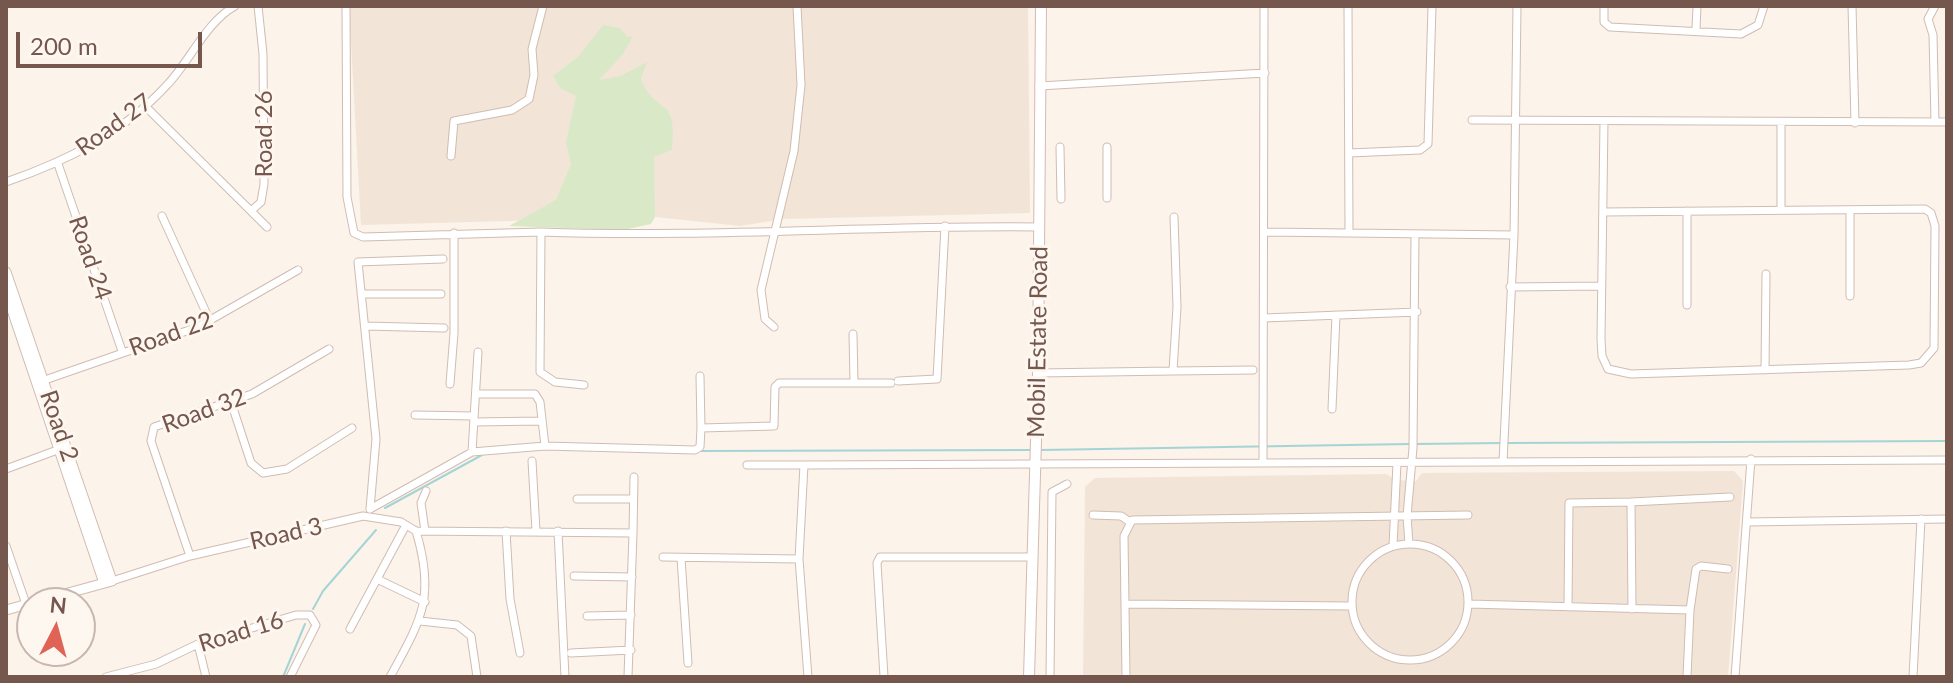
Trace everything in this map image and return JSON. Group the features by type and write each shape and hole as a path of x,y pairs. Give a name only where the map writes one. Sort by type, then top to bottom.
{"main road":[{"name":"Mobil Estate Road","path":"1029,677 1038,373 1041,6"}],"street":[{"name":"Road 27","path":"6,182 58,164 87,149 145,106 167,85 214,25 235,6"},
{"name":"Road 26","path":"251,211 261,202 264,184 263,54 258,6"},
{"path":"346,6 347,197 351,228 363,237 454,233 672,235 945,226 1040,227"},
{"path":"451,156 454,121 512,110 529,99 534,75 532,49 543,6"},
{"path":"774,327 765,319 761,290 788,187 799,100 797,6"},
{"path":"1263,463 1266,232 1264,6"},
{"path":"1348,6 1349,233"},
{"path":"1349,153 1420,150 1428,144 1432,6"},
{"path":"1503,462 1514,235 1517,6"},
{"path":"1604,6 1604,22 1610,27 1696,29 1741,34 1758,25 1764,6"},
{"path":"1696,29 1697,6"},
{"path":"1852,6 1855,123"},
{"path":"1935,6 1928,19 1933,35 1935,122"},
{"path":"1039,86 1265,73"},
{"path":"145,106 267,227"},
{"path":"1472,120 1947,122"},
{"path":"1604,121 1602,356 1608,369 1631,374 1909,365 1921,363 1934,348 1935,226 1931,213 1925,209 1604,212"},
{"path":"1781,122 1781,209"},
{"path":"1060,147 1061,199"},
{"path":"1107,147 1107,198"},
{"name":"Road 24","path":"58,164 122,351"},
{"path":"1687,211 1687,305"},
{"path":"1850,211 1850,296"},
{"path":"162,216 210,321"},
{"path":"1173,371 1177,307 1174,217"},
{"path":"701,428 774,426 775,387 779,383 934,381 938,376 945,226"},
{"path":"541,232 540,372 555,382 584,385"},
{"path":"1266,232 1514,235"},
{"path":"450,384 454,333 454,233"},
{"path":"1409,544 1407,516 1413,448 1417,312 1415,234"},
{"path":"370,509 377,454 357,266 362,260 443,259"},
{"name":"Road 22","path":"40,381 122,351 166,340 210,321 298,270"},
{"name":"Road 2","path":"6,272 108,582"},
{"path":"1765,370 1766,274"},
{"path":"1510,287 1601,286"},
{"name":"Road 2","path":"6,292 40,381"},
{"path":"361,294 441,294"},
{"path":"1264,318 1417,312"},
{"path":"1332,409 1336,315"},
{"path":"365,326 444,328"},
{"path":"853,334 854,383"},
{"name":"Road 32","path":"190,556 151,433 165,422 231,402 272,384 329,349"},
{"path":"472,452 478,352"},
{"path":"1038,373 1253,370"},
{"path":"363,516 370,509 472,452 545,446 695,450 700,447 700,376"},
{"path":"476,394 535,394 540,402 545,446"},
{"path":"231,402 251,463 263,473 287,469 352,428"},
{"path":"415,415 541,421"},
{"path":"6,469 63,448"},
{"path":"1735,677 1751,459"},
{"path":"747,465 1035,461 1412,463 1947,460"},
{"path":"532,461 536,531"},
{"path":"1393,546 1397,463"},
{"path":"804,465 799,559 808,677"},
{"path":"628,677 634,477"},
{"path":"1050,677 1052,492 1067,484"},
{"path":"390,677 420,621 425,602 420,531 421,503 426,491"},
{"path":"1568,607 1569,503 1730,497"},
{"path":"577,499 632,499"},
{"path":"1631,502 1632,609"},
{"path":"1093,515 1121,516 1130,522 1148,517 1468,515"},
{"name":"Road 3","path":"89,587 190,556 363,516 420,531"},
{"path":"1913,677 1921,519"},
{"path":"1747,522 1947,519"},
{"path":"1126,677 1124,536 1130,522"},
{"path":"350,629 406,525"},
{"path":"420,531 633,533"},
{"path":"506,531 510,599 520,653"},
{"path":"558,531 565,677"},
{"path":"1409,544 1433,548 1448,557 1464,579 1469,604 1465,623 1455,640 1440,652 1413,660 1384,654 1368,642 1357,625 1352,606 1360,572 1372,558 1393,546 1409,544"},
{"path":"6,546 20,587"},
{"path":"663,557 799,559"},
{"path":"884,677 877,563 880,557 1033,557"},
{"path":"681,558 688,663"},
{"path":"1687,677 1690,610 1696,569 1701,566 1728,569"},
{"path":"574,576 632,577"},
{"path":"377,579 425,602"},
{"path":"1127,604 1352,606"},
{"path":"1469,604 1690,610"},
{"name":"Road 16","path":"106,677 156,664 198,644 296,615 310,615 316,625 290,677"},
{"path":"587,616 631,615"},
{"path":"420,621 457,625 471,636 477,677"},
{"path":"198,644 206,677"},
{"path":"571,653 631,650"}],"shaded area":[{"path":"349,6 1028,6 1030,213 784,219 740,226 655,217 361,225"},
{"path":"1734,471 1743,481 1728,677 1083,677 1085,487 1095,478 1386,474 1397,480 1416,481 1422,473"}],"green space":[{"path":"603,25 620,28 627,37 633,36 623,54 599,80 620,76 647,62 641,79 647,91 664,107 672,120 672,150 654,157 655,217 651,224 623,230 509,226 556,200 571,164 566,142 576,96 560,88 553,76 578,57"}],"waterway":[{"path":"1508,443 1947,441"},
{"path":"1416,444 1502,443"},
{"path":"1040,450 1410,444"},
{"path":"700,451 1030,450"},
{"path":"385,508 482,455"},
{"path":"313,609 323,591 376,530"},
{"path":"283,677 305,624"}]}
